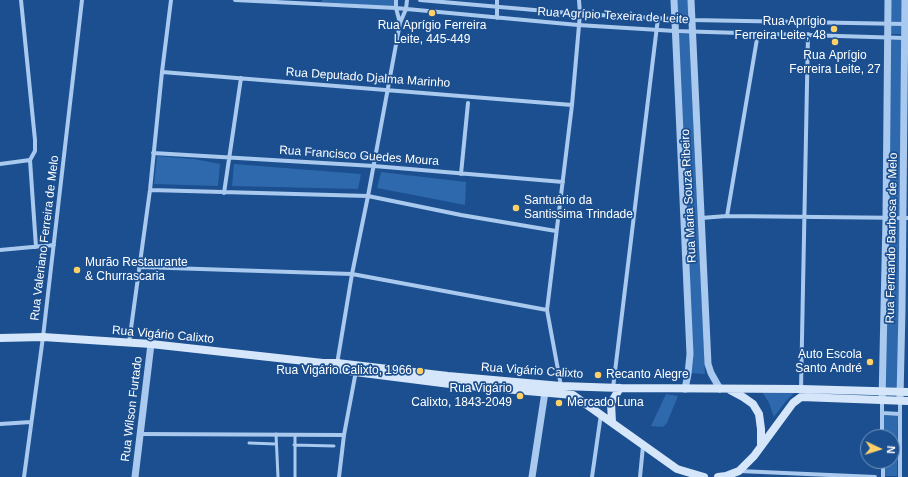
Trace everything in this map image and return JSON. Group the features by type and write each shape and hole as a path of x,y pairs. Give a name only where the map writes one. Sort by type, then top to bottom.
{"main road":[{"name":"Rua Vigário Calixto","path":"0,338 43,337 151,344 356,368 561,386 904,392"},
{"name":"Rua Vigário Calixto","path":"356,368 458,385 573,395 677,469 704,477"},
{"path":"612,422 611,403 616,394 617,388"},
{"path":"724,389 743,396 753,404 759,414 761,444"},
{"path":"718,477 726,476 739,471 754,456 761,444 793,403 801,397 904,401"}],"street":[{"path":"21,0 35,146 34,154 30,160 36,247"},
{"name":"Rua Valeriano Ferreira de Melo","path":"24,477 43,337 82,0"},
{"path":"129,343 150,190 171,0"},
{"name":"Rua Agrípio Texeira de Leite","path":"237,0 320,2 578,25 657,30 904,38"},
{"path":"396,0 396,8 400,23"},
{"path":"337,366 352,274 374,166 400,23 406,9 407,0"},
{"name":"Rua Agrípio Texeira de Leite","path":"420,0 580,14 692,20 904,24"},
{"path":"497,0 497,18"},
{"path":"561,386 547,310 572,105 580,0"},
{"name":"Rua Maria Souza Ribeiro","path":"674,0 690,354 685,389"},
{"name":"Rua Maria Souza Ribeiro","path":"691,0 708,364 711,373 724,389"},
{"name":"Rua Fernando Barbosa de Melo","path":"882,400 886,218 888,0"},
{"name":"Rua Fernando Barbosa de Melo","path":"900,477 900,414 904,401 902,310 906,218 905,0"},
{"path":"617,388 658,18"},
{"path":"727,216 758,33"},
{"path":"801,389 808,34"},
{"name":"Rua Deputado Djalma Marinho","path":"162,72 572,105"},
{"path":"224,193 241,78"},
{"path":"461,174 468,103"},
{"name":"Rua Francisco Guedes Moura","path":"153,153 374,166 563,182"},
{"path":"0,164 30,160"},
{"path":"150,190 368,196 461,215 556,231"},
{"path":"701,218 727,216 906,218"},
{"path":"0,250 54,245"},
{"path":"140,267 352,274 547,310"},
{"name":"Rua Wilson Furtado","path":"135,477 151,344"},
{"path":"339,477 344,435 356,368"},
{"path":"532,477 546,392"},
{"path":"882,400 882,429"},
{"path":"882,413 900,414"},
{"path":"592,477 601,414"},
{"path":"0,424 31,422"},
{"path":"140,434 344,435"},
{"path":"640,477 643,445"},
{"path":"739,471 875,477"}],"lane":[{"path":"276,434 278,477"},
{"path":"295,435 295,477"},
{"path":"249,443 276,444"},
{"path":"294,445 334,446"}],"shaded area":[{"path":"322,0 394,0 394,7 322,2"},
{"path":"677,0 688,0 689,17 677,16"},
{"path":"891,0 902,0 902,34 891,34"},
{"path":"689,33 705,374 690,373 678,34"},
{"path":"890,40 903,40 902,216 888,215"},
{"path":"157,156 194,159 220,164 218,186 154,184"},
{"path":"234,164 361,174 358,189 232,186"},
{"path":"381,172 466,182 465,205 377,188"},
{"path":"902,219 898,388 885,387 888,221"},
{"path":"761,390 796,391 774,417 769,403"},
{"path":"666,394 678,396 667,423 663,427 651,426"},
{"path":"884,416 898,416 898,429 884,429"},
{"path":"884,469 897,469 897,476 884,476"}],"place":[{"name":"Rua Aprígio Ferreira Leite, 445-449","path":"432,13"},
{"name":"Rua Aprígio Ferreira Leite, 48","path":"834,29"},
{"name":"Rua Aprígio Ferreira Leite, 27","path":"835,42"},
{"name":"Santuário da Santissima Trindade","path":"516,208"},
{"name":"Murão Restaurante & Churrascaria","path":"77,270"},
{"name":"Auto Escola Santo André","path":"870,362"},
{"name":"Rua Vigário Calixto, 1966","path":"420,371"},
{"name":"Recanto Alegre","path":"598,375"},
{"name":"Rua Vigário Calixto, 1843-2049","path":"520,396"},
{"name":"Mercado Luna","path":"559,403"}]}
